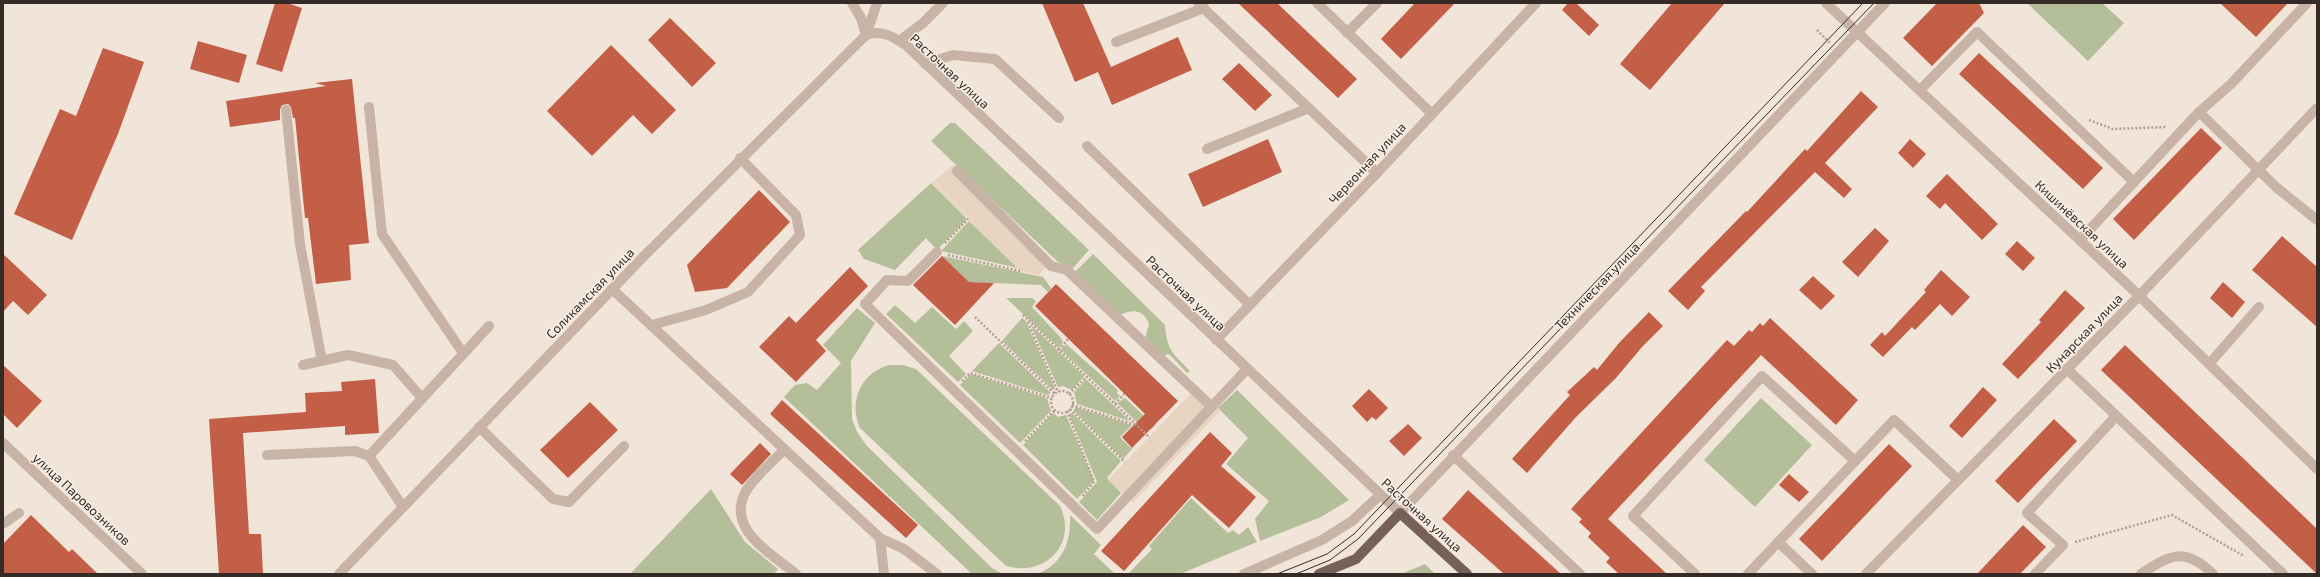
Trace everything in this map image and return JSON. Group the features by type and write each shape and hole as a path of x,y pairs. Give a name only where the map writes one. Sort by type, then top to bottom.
{"main road":[{"name":"Техническая улица","path":"1319,574 1356,559 1400,513"},
{"name":"Расточная улица","path":"1400,513 1467,574"}],"street":[{"path":"852,3 861,18 866,35"},
{"name":"Соликамская улица","path":"339,574 612,289 740,158 866,35 877,3"},
{"path":"899,40 923,23 943,3"},
{"path":"1317,3 1431,113"},
{"path":"1347,33 1376,3"},
{"name":"Червонная улица","path":"1216,340 1377,173 1431,113 1536,3"},
{"name":"Кишинёвская улица","path":"1826,3 2080,240 2317,469"},
{"name":"Техническая улица","path":"1400,513 1453,455 1885,3"},
{"path":"2080,240 2199,112 2231,84 2308,3"},
{"path":"1116,42 1201,6 1377,173"},
{"name":"Расточная улица","path":"866,35 874,32 885,33 899,40 1400,513"},
{"path":"1920,90 1977,32 2134,182"},
{"path":"925,64 953,55 995,58 1059,118"},
{"path":"369,107 382,234 464,353"},
{"path":"1207,149 1309,108"},
{"name":"Кунарская улица","path":"1866,574 2139,296 2317,108"},
{"path":"286,110 300,244 322,361"},
{"path":"2199,112 2259,170 2317,220"},
{"path":"1087,146 1250,305"},
{"path":"652,326 706,310 748,292 800,235 796,215 740,158"},
{"path":"957,171 1051,266 1067,270 1211,406"},
{"path":"937,252 908,281 887,280 865,304 1097,529 1247,369"},
{"path":"612,289 880,538 904,549 937,574"},
{"path":"2209,364 2259,307"},
{"path":"369,456 489,326"},
{"path":"303,365 348,356 393,365 422,398"},
{"path":"2067,369 2283,574"},
{"path":"1695,574 1633,516 1762,376 1855,461"},
{"path":"2035,574 2063,545 2027,513 2116,416"},
{"path":"1748,574 1894,420 1958,480"},
{"path":"479,427 552,499 569,502 624,446"},
{"name":"улица Паровозников","path":"3,443 142,574"},
{"path":"784,450 746,490 739,512 747,534 789,572"},
{"path":"267,455 355,451 369,456 403,507"},
{"path":"1453,455 1580,574"},
{"path":"1244,574 1322,540 1352,521 1380,495"},
{"path":"3,524 19,513"},
{"path":"880,538 884,574"},
{"path":"1778,542 1812,574"},
{"path":"2141,574 2157,563 2177,556 2192,557 2214,574"}],"path":[{"path":"2084,118 2113,129 2186,127"},
{"path":"937,252 968,219"},
{"path":"937,252 1020,271"},
{"path":"1023,315 1149,437"},
{"path":"975,317 1056,393"},
{"path":"1027,320 1056,393"},
{"path":"1059,350 1068,339"},
{"path":"954,389 970,372 1052,398"},
{"path":"1069,394 1086,377"},
{"path":"1052,398 1056,393 1067,392 1071,396 1072,405 1067,412 1058,412 1055,410"},
{"path":"1115,404 1124,394"},
{"path":"1052,398 1055,410"},
{"path":"1072,405 1136,425"},
{"path":"1070,409 1125,462"},
{"path":"1016,450 1055,410"},
{"path":"1067,412 1094,482 1074,506"},
{"path":"2063,545 2172,515 2248,558"}],"green space":[{"path":"2027,3 2102,3 2124,23 2088,61"},
{"path":"950,123 955,123 1089,250 1072,269 1058,262 931,141"},
{"path":"931,183 967,219 937,250 926,238 895,270 864,259 858,250"},
{"path":"969,221 1018,268 941,251"},
{"path":"1093,254 1165,325 1169,346 1179,360 1190,371 1187,373 1169,354 1163,356 1145,339 1149,324 1144,315 1133,311 1120,315 1075,272"},
{"path":"942,256 1043,277 1051,288 1048,292 1041,285 969,282"},
{"path":"1006,298 1032,298 1036,301 1032,307 1063,342 1059,348"},
{"path":"895,305 915,323 932,307 956,329 964,321 973,331 949,356 966,374 958,382 886,314"},
{"path":"857,308 875,323 851,361 852,419 857,432 867,446 992,568 1003,574 972,574 784,397 795,385 807,383 817,390 841,363 823,345"},
{"path":"1022,318 1026,321 1055,388 1053,390 1002,341"},
{"path":"1031,325 1084,376 1072,390 1063,386 1058,387"},
{"path":"999,343 1051,393 1048,395 972,371"},
{"path":"1066,344 1118,390 1117,393 1120,396 1115,401 1061,350"},
{"path":"889,365 903,365 916,369 1060,506 1064,520 1065,533 1061,545 1045,562 1033,567 1020,568 1006,566 860,428 856,408 860,389 864,381 871,374"},
{"path":"971,374 1047,398 1051,411 1020,443 960,385"},
{"path":"1086,379 1130,421 1077,404 1074,392"},
{"path":"1237,390 1349,500 1321,517 1260,541 1255,519 1269,501 1226,464 1248,438 1218,408"},
{"path":"1125,398 1155,426 1147,432 1117,403"},
{"path":"1761,398 1812,445 1755,507 1704,460"},
{"path":"1075,407 1132,425 1120,437 1132,449 1123,459 1074,411"},
{"path":"1053,413 1058,417 1066,415 1094,481 1077,499 1023,445"},
{"path":"1072,413 1121,461 1107,478 1121,493 1097,520 1079,502 1097,482 1069,414"},
{"path":"711,489 745,542 778,569 774,574 630,574"},
{"path":"1191,498 1228,533 1233,530 1239,535 1248,527 1257,542 1180,574 1128,574 1152,549 1149,546"},
{"path":"1070,515 1101,545 1094,554 1115,574 1037,574 1046,570 1064,551 1069,534"},
{"path":"1425,564 1435,574 1401,574"}],"shaded area":[{"path":"954,164 1052,259 1039,275 1020,271 932,183"},
{"path":"1196,388 1220,411 1133,503 1108,480"}],"building":[{"path":"275,3 287,3 302,8 282,72 256,64"},
{"path":"1042,3 1083,3 1111,67 1178,37 1192,70 1112,105 1098,72 1075,82"},
{"path":"1238,3 1277,3 1357,79 1338,98"},
{"path":"1415,3 1455,3 1401,59 1381,39"},
{"path":"1568,3 1576,3 1599,25 1589,36 1562,10"},
{"path":"1672,3 1725,3 1650,90 1620,64"},
{"path":"1937,3 1979,3 1984,13 1932,66 1903,38"},
{"path":"2220,3 2288,3 2256,37"},
{"path":"670,18 716,63 692,87 648,40"},
{"path":"198,41 247,55 239,83 190,69"},
{"path":"611,45 676,110 652,134 633,115 592,156 547,111"},
{"path":"103,48 144,62 118,134 72,240 14,214 60,109 76,116"},
{"path":"1979,53 2103,168 2083,189 1959,74"},
{"path":"1239,63 1272,95 1255,111 1222,79"},
{"path":"352,79 369,243 349,245 351,280 316,284 308,218 305,218 295,118 293,118 291,107 288,104 282,105 280,110 280,120 230,127 226,101 326,86 315,83"},
{"path":"1861,91 1878,107 1825,163 1852,189 1844,198 1815,172 1701,287 1705,291 1688,310 1668,291 1746,211 1747,212 1805,149 1807,151"},
{"path":"2201,128 2222,148 2134,240 2113,219"},
{"path":"1268,139 1282,172 1203,207 1188,174"},
{"path":"1910,139 1926,154 1913,168 1898,153"},
{"path":"1947,174 1998,224 1982,240 1945,203 1940,209 1926,196"},
{"path":"759,190 790,222 727,288 695,292 687,265"},
{"path":"1875,228 1889,241 1858,277 1842,262"},
{"path":"2282,236 2317,267 2317,327 2252,270"},
{"path":"2017,241 2035,258 2023,271 2005,254"},
{"path":"3,254 47,295 28,315 13,301 3,312"},
{"path":"942,256 969,282 994,283 955,325 913,285"},
{"path":"850,267 868,286 816,340 826,351 796,382 759,347 789,316 796,323"},
{"path":"1941,270 1970,297 1952,316 1940,304 1915,330 1912,327 1883,357 1870,345 1882,332 1885,336 1926,292 1924,290"},
{"path":"1813,276 1835,296 1821,310 1799,290"},
{"path":"2223,282 2245,302 2232,318 2210,298"},
{"path":"1056,284 1178,401 1132,448 1122,437 1145,414 1035,306"},
{"path":"2065,290 2085,308 2018,379 2002,364 2041,322 2039,320"},
{"path":"1649,312 1663,326 1642,347 1616,378 1576,417 1527,473 1512,459 1570,395 1567,392 1594,367 1597,370 1619,343"},
{"path":"1770,318 1858,400 1836,425 1761,355 1608,519 1667,574 1619,574 1606,562 1610,558 1588,537 1591,533 1579,522 1582,519 1571,509 1727,340 1734,346 1749,330 1752,332 1760,323 1763,326"},
{"path":"2125,345 2317,529 2317,574 2101,370"},
{"path":"3,365 42,401 17,428 3,414"},
{"path":"375,379 379,433 345,435 345,426 243,433 249,534 261,534 263,574 219,574 209,419 306,412 305,393 342,391 341,382"},
{"path":"1983,387 1997,400 1962,438 1949,426"},
{"path":"1369,389 1388,408 1376,420 1372,417 1367,422 1352,406"},
{"path":"782,400 918,525 906,538 770,414"},
{"path":"590,402 618,430 568,478 540,450"},
{"path":"2054,419 2077,441 2018,503 1995,481"},
{"path":"1408,424 1422,438 1404,456 1389,441"},
{"path":"1210,432 1232,453 1221,466 1256,497 1229,528 1192,495 1124,571 1101,551"},
{"path":"760,443 771,454 742,485 730,474"},
{"path":"1889,444 1912,466 1822,561 1799,539"},
{"path":"1789,474 1809,492 1799,502 1779,485"},
{"path":"1468,490 1561,574 1504,574 1442,519"},
{"path":"31,515 69,552 72,549 98,574 3,574 3,544"},
{"path":"2023,525 2046,547 2020,574 1977,574"}],"tram line":[{"path":"1277,574 1327,554 1354,534 1863,3"},
{"path":"1296,574 1330,560 1358,539 1874,3"}]}
